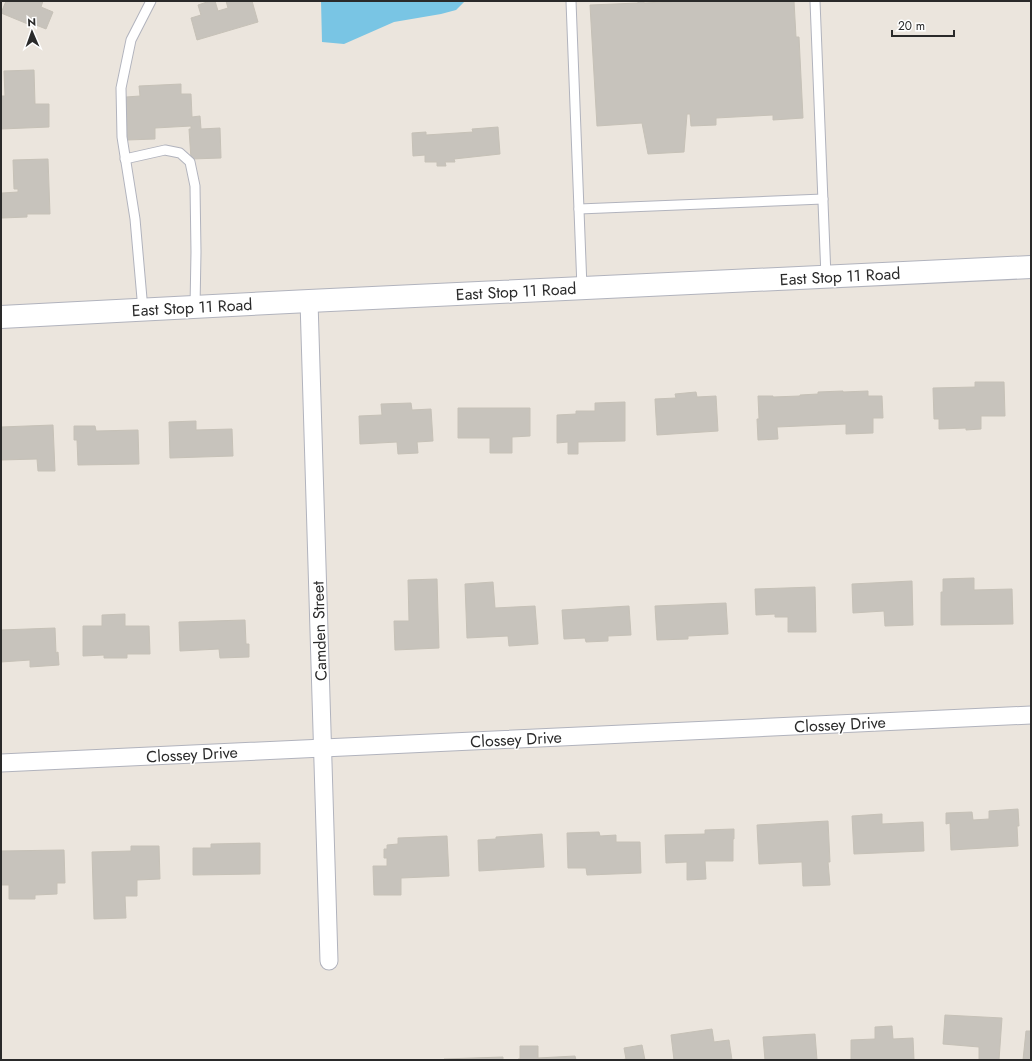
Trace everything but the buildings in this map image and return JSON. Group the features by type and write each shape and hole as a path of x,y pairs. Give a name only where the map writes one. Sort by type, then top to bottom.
{"main road":[{"name":"East Stop 11 Road","path":"1,317 1031,267"}],"street":[{"name":"Camden Street","path":"309,301 329,961"},
{"name":"Clossey Drive","path":"1,763 1031,714"}],"lane":[{"path":"143,310 135,219 122,137 121,88 131,40 151,1"},
{"path":"571,1 582,288"},
{"path":"815,1 826,277"},
{"path":"125,159 165,150 180,153 190,162 195,186 195,307"},
{"path":"579,209 823,199"}],"water":[{"path":"321,1 465,1 456,10 394,22 344,44 322,42"}]}
